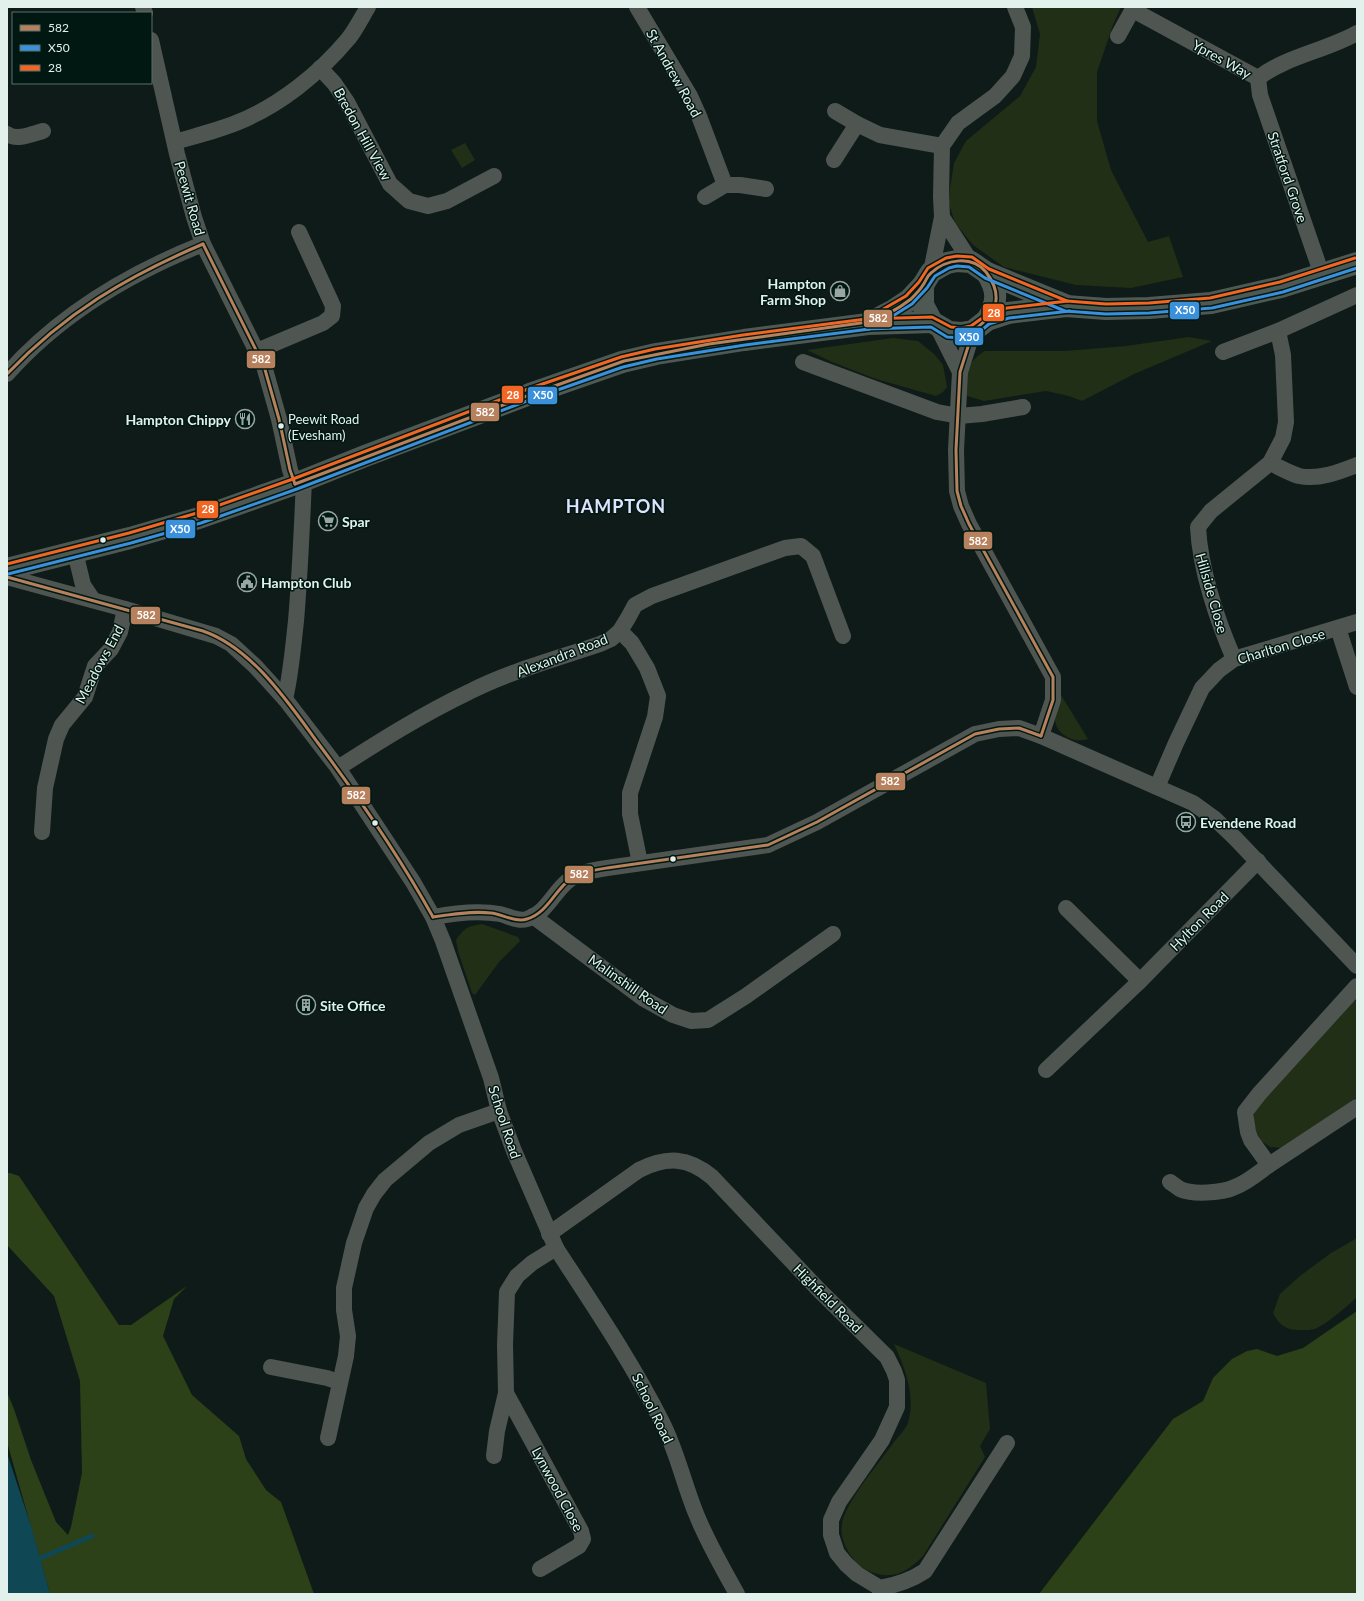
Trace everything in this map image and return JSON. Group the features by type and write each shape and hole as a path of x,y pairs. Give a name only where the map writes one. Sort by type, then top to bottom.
{"main road":[{"path":"868,324 909,300 927,279 947,263 957,261 979,268 1066,306"},
{"path":"927,279 923,305 935,324 949,332 961,333 1008,313 1066,306 1106,309 1149,308 1211,303 1282,286 1322,275 1357,263"},
{"path":"979,268 994,284 996,296 994,309 980,325"},
{"path":"7,569 130,538 200,518 300,482 530,394 622,362 656,354 744,340 868,324 935,324"}],"street":[{"path":"175,142 237,123 261,111 302,84 320,68 349,37 368,7"},
{"name":"St Andrew Road","path":"637,7 690,96 725,185"},
{"path":"927,279 942,217 942,146 958,123 995,96 1013,76 1022,56 1024,28 1015,7"},
{"path":"1118,36 1133,8"},
{"name":"Ypres Way","path":"1133,8 1258,78 1276,66 1346,40 1357,33"},
{"name":"Peewit Road","path":"152,44 194,217 203,244 264,366 278,413 290,470 300,482"},
{"name":"Bredon Hill View","path":"320,68 334,83 347,102 390,184 409,201 428,206 447,201 494,176"},
{"name":"Stratford Grove","path":"1258,78 1260,95 1322,275"},
{"path":"835,110 857,124 880,135 942,146"},
{"path":"834,160 857,124"},
{"path":"7,134 10,136 19,137 43,131"},
{"path":"705,198 725,185 740,185 766,189"},
{"path":"942,217 979,268"},
{"path":"257,351 323,323 332,316 333,306 299,232"},
{"path":"7,374 23,356 50,331 74,312 123,282 203,244"},
{"path":"1223,352 1278,331 1357,295"},
{"path":"935,324 960,372"},
{"path":"980,325 960,372 956,450 957,491 960,506 969,524 1053,677 1053,700 1042,736"},
{"name":"Hillside Close","path":"1234,660 1203,568 1199,547 1198,527 1211,511 1270,462 1284,438 1286,422 1283,355 1278,331"},
{"path":"803,362 937,412 958,416 982,414 1023,407"},
{"path":"1270,462 1298,476 1314,477 1334,473 1357,465"},
{"path":"285,700 289,683 299,582 300,482"},
{"name":"Alexandra Road","path":"338,768 424,716 470,691 512,674 611,639 620,631 634,605 652,596 785,548 801,546 813,556 843,636"},
{"path":"75,552 82,585 93,600"},
{"name":"School Road","path":"7,577 125,609 216,636 231,644 255,666 285,700 338,768 409,876 433,917 443,941 486,1064 514,1151 549,1234 556,1248 630,1362 663,1423 684,1476 697,1516 713,1550 737,1594"},
{"name":"Meadows End","path":"42,832 45,788 56,739 62,725 85,697 95,666 111,649 120,632 125,609"},
{"name":"Charlton Close","path":"1157,787 1202,688 1219,670 1234,660 1357,622"},
{"path":"1338,628 1357,687"},
{"path":"620,631 632,643 647,668 658,696 655,717 630,794 630,814 640,863"},
{"path":"433,917 460,912 500,914 514,919 525,919 533,916 544,908 570,878 589,871 768,845 818,822 975,734 999,729 1019,728 1042,736 1194,803 1215,819 1258,861 1357,966"},
{"name":"Hylton Road","path":"1046,1070 1140,981 1258,861"},
{"path":"1066,908 1140,981"},
{"name":"Malinshill Road","path":"533,916 644,999 673,1015 690,1021 708,1020 746,996 833,934"},
{"path":"1269,1165 1251,1140 1248,1132 1246,1112 1259,1094 1357,986"},
{"path":"1170,1182 1180,1189 1191,1192 1219,1191 1234,1188 1250,1180 1269,1165 1357,1107"},
{"path":"328,1438 339,1382 346,1356 348,1336 344,1310 344,1288 359,1226 366,1208 374,1194 385,1180 429,1142 459,1125 500,1111"},
{"name":"Highfield Road","path":"549,1234 639,1170 649,1165 659,1162 679,1162 696,1165 712,1177 797,1267 886,1357 897,1380 897,1407 882,1440 839,1502 831,1520 831,1535 837,1553 857,1574 880,1591 913,1579 925,1571 1006,1443"},
{"name":"Lynwood Close","path":"494,1456 497,1431 506,1392 505,1344 507,1292 517,1276 532,1263 556,1248"},
{"path":"272,1367 327,1378 339,1382"},
{"name":"Lynwood Close","path":"506,1392 581,1531 583,1538 579,1546 540,1568"}],"green space":[{"path":"1032,7 1121,7 1113,25 1097,72 1097,121 1111,170 1148,242 1169,236 1183,277 1131,288 1076,285 1004,267 973,245 955,223 948,201 954,163 966,141 1020,96 1036,67 1040,34"},
{"path":"465,143 475,160 462,168 451,150"},
{"path":"1189,337 1212,341 1134,374 1082,401 1069,396 1046,391 984,401 964,395 968,370 974,360 985,351 1065,351 1126,346"},
{"path":"893,338 918,341 934,354 943,365 947,387 943,392 936,396 876,379 832,362 807,350"},
{"path":"1061,695 1088,739 1072,739 1062,733 1057,727 1055,719"},
{"path":"482,924 518,937 520,941 499,962 475,995 472,993 458,951 456,940 467,928"},
{"path":"1357,1000 1357,1097 1301,1137 1282,1148 1270,1147 1260,1140 1254,1125 1254,1113 1267,1094 1351,1003"},
{"path":"7,1173 19,1176 119,1325 131,1325 187,1286 174,1299 163,1336 192,1395 239,1436 246,1459 266,1490 281,1502 314,1594 50,1594 7,1442 7,1392 31,1460 56,1522 68,1535 82,1473 80,1381 54,1296 7,1245"},
{"path":"1357,1238 1357,1297 1331,1319 1315,1329 1292,1330 1284,1327 1273,1313 1280,1294 1300,1276 1331,1253"},
{"path":"1357,1311 1357,1594 1039,1594 1173,1419 1203,1401 1213,1378 1232,1359 1247,1351 1257,1349 1277,1356 1303,1348"},
{"path":"894,1344 986,1383 990,1429 980,1446 985,1457 923,1556 900,1573 883,1575 872,1573 856,1562 844,1543 842,1536 842,1524 849,1505 856,1494 908,1423 911,1403 910,1392 902,1363"}],"water":[{"path":"7,1453 32,1529 50,1594 7,1594"}],"waterway":[{"path":"34,1561 92,1536"}],"transit line":[{"name":"582","path":"203,244 264,366 279,419 290,470 295,484"},
{"name":"582","path":"7,374 51,333 98,298 148,270 203,244"},
{"name":"28","path":"7,564 129,533 197,513 293,479 528,389 621,357 655,349 743,335 866,319 906,296 919,282 928,268 946,258 957,256 972,257 989,269 1067,301 1106,304 1149,303 1210,298 1280,282 1355,258"},
{"name":"582","path":"295,484 524,397 624,361 709,344 874,320 906,303 919,291 930,274 937,268 951,262 966,261 974,263 986,272 995,289 996,300 991,314 973,331"},
{"name":"X50","path":"8,574 131,543 201,523 297,489 532,399 623,367 657,359 745,345 870,329 912,304 927,288 935,276 949,268 957,266 969,267 985,278 1065,311 1106,314 1149,313 1212,308 1283,292 1357,268"},
{"name":"28","path":"865,319 932,317 951,327 961,328 971,326 985,316 1007,308 1068,301"},
{"name":"X50","path":"865,329 931,327 947,337 961,338 975,336 989,324 1009,318 1070,311"},
{"name":"582","path":"973,331 960,372 956,450 957,491 961,506 969,524 1053,677 1053,700 1041,736"},
{"name":"582","path":"7,577 203,631 221,639 237,650 268,678 334,764 393,850 433,917"},
{"name":"582","path":"433,917 484,912 518,920 527,919 540,912 569,880 582,873 607,868 768,845 817,822 975,734 999,729 1019,728 1041,736"}],"place":[{"name":"Hampton Farm Shop","path":"840,291"},
{"name":"Hampton Chippy","path":"245,419"},
{"name":"Peewit Road (Evesham)","path":"281,426"},
{"name":"Spar","path":"328,521"},
{"name":"Hampton Club","path":"247,582"},
{"name":"Evendene Road","path":"1186,822"},
{"name":"Site Office","path":"306,1005"}],"district":[{"name":"HAMPTON","path":"616,506"}]}
